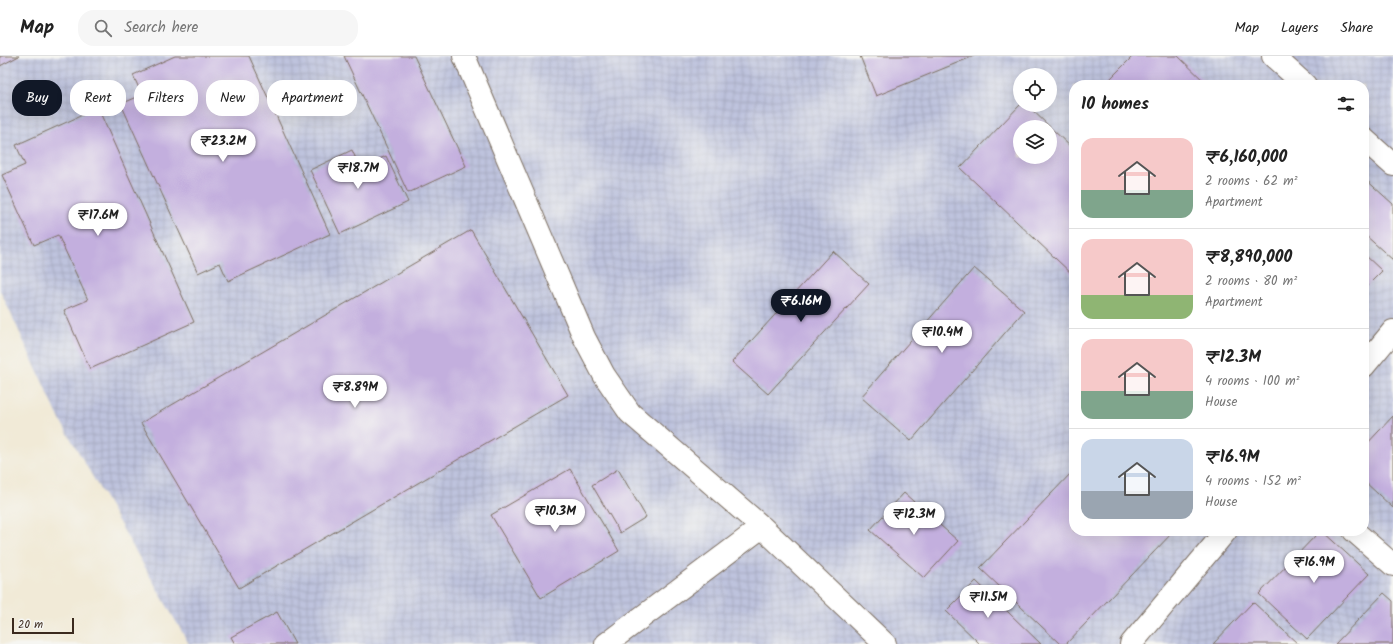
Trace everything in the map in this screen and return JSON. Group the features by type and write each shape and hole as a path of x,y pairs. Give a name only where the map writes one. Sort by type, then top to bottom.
{"street":[{"path":"464,56 584,337 604,375 630,413 762,527 885,644"},
{"path":"1273,56 1299,80"},
{"path":"1369,143 1393,165"},
{"path":"1369,360 1393,331"},
{"path":"606,644 762,527"},
{"path":"1131,644 1222,536"},
{"path":"1360,536 1393,565"}],"shaded area":[{"path":"0,56 1393,56 1393,644 189,644 60,420 0,290"}],"building":[{"path":"0,56 19,56 0,66"},
{"path":"175,56 249,56 267,96 267,116 276,116 330,234 228,281 220,263 198,273 126,115 126,102 134,98 134,116 198,116 198,80 135,80 133,75"},
{"path":"344,56 414,56 466,166 408,193 357,84 357,80 355,80"},
{"path":"860,56 974,56 876,96"},
{"path":"1133,56 1178,56 1203,80 1109,80"},
{"path":"1013,112 1034,112 1043,120 1013,120 1013,164 1057,164 1057,134 1069,145 1069,271 960,168"},
{"path":"80,116 102,116 194,322 90,369 64,310 88,300 58,235 34,245 2,175 25,165 16,145"},
{"path":"352,150 360,168 386,156 408,202 340,234 310,170"},
{"path":"1369,182 1393,204 1393,260 1369,238"},
{"path":"471,230 568,395 239,588 141,423"},
{"path":"833,251 869,284 768,394 732,362"},
{"path":"1369,259 1382,271 1369,284"},
{"path":"974,268 1024,311 911,441 861,397"},
{"path":"1393,416 1393,508 1369,486 1369,442"},
{"path":"570,469 619,551 541,598 491,515"},
{"path":"618,469 646,517 620,533 592,485"},
{"path":"1069,475 1069,536 1169,536 1066,644 1060,644 980,568"},
{"path":"904,493 958,541 924,578 870,530"},
{"path":"1315,536 1327,536 1369,574 1307,639 1259,594"},
{"path":"976,581 1041,644 980,644 946,611"},
{"path":"1384,593 1393,601 1393,644 1335,644"},
{"path":"1253,602 1298,644 1213,644"},
{"path":"277,612 295,644 235,644 231,637"}]}
